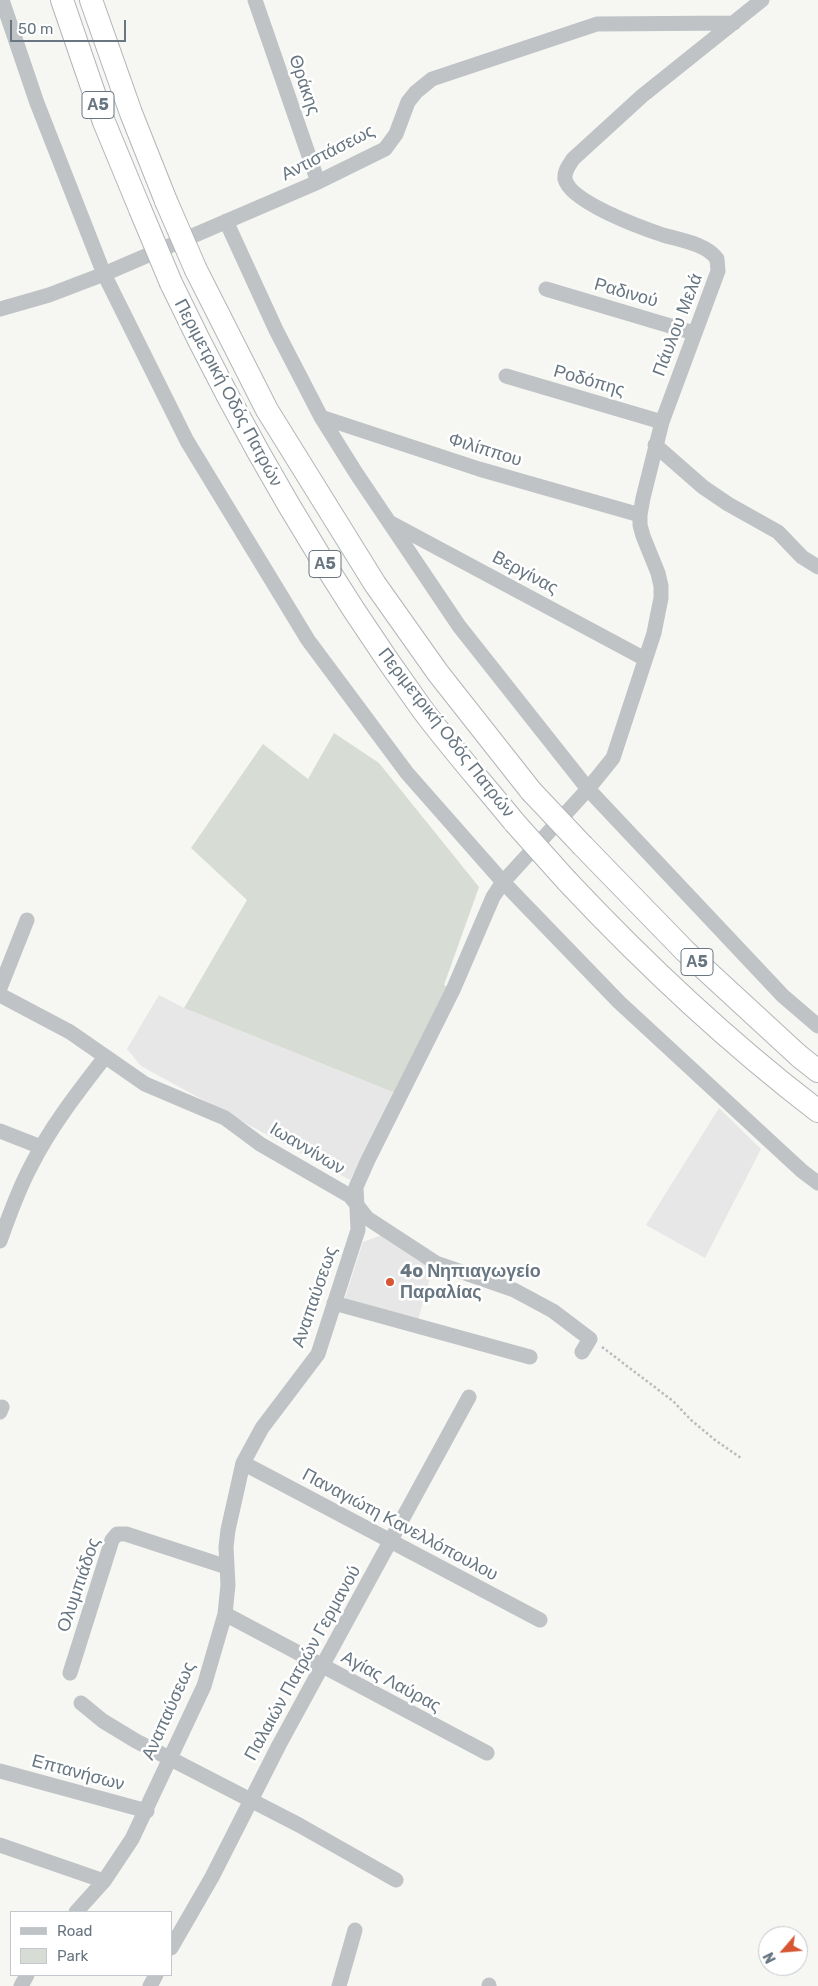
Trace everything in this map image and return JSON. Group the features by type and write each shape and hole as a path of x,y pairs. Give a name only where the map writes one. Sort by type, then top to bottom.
{"highway":[{"name":"Περιμετρική Οδός Πατρών","path":"62,0 104,122 171,283 240,422 330,573 379,649 424,710 515,823 567,881 652,967 772,1075 818,1111"},
{"name":"Περιμετρική Οδός Πατρών","path":"91,0 131,113 196,270 267,410 376,584 438,673 531,791 685,951 799,1056 818,1070"}],"street":[{"path":"2,0 37,103 104,274 187,441 308,640 407,773 503,882 619,1002 802,1171 818,1183"},
{"name":"Θράκης","path":"255,0 318,182"},
{"path":"734,23 762,0"},
{"name":"Αντιστάσεως","path":"0,309 49,295 104,274 318,182 385,149 396,134 408,102 416,92 432,79 598,24 734,23"},
{"name":"Πάυλου Μελά","path":"588,789 613,758 654,633 661,598 661,586 643,536 640,515 655,445 662,422 718,271 717,260 714,254 706,249 637,226 583,200 569,187 565,173 573,159 642,96 734,23"},
{"path":"226,221 276,330 321,417 459,626 588,789 783,996 818,1026"},
{"name":"Ραδινού","path":"546,290 694,333"},
{"name":"Ροδόπης","path":"506,376 662,422"},
{"name":"Φιλίππου","path":"321,417 479,469 640,515"},
{"path":"655,445 728,504 778,532 802,558 818,567"},
{"name":"Βεργίνας","path":"388,521 645,659"},
{"name":"Αναπαύσεως","path":"77,1911 104,1881 132,1839 147,1811 169,1758 204,1686 225,1614 228,1585 228,1530 243,1463 262,1428 318,1354 358,1230 356,1187 368,1160 454,990 493,897 503,882 588,789"},
{"path":"0,988 27,920"},
{"name":"Ιωαννίνων","path":"0,995 50,1020 145,1084 225,1118 260,1144 350,1196 367,1218 436,1263 514,1290 553,1311 590,1339"},
{"path":"0,1241 24,1178 41,1147 68,1106 105,1057"},
{"path":"0,1131 41,1147"},
{"path":"334,1303 530,1357"},
{"path":"582,1352 590,1339"},
{"name":"Παλαιών Πατρών Γερμανού","path":"172,1946 212,1877 250,1800 321,1666 469,1396"},
{"name":"Παναγιώτη Κανελλόπουλου","path":"243,1463 540,1620"},
{"name":"Ολυμπιάδος","path":"70,1672 112,1540 117,1534 126,1534 227,1567"},
{"name":"Αγίας Λαύρας","path":"225,1614 488,1754"},
{"path":"82,1703 103,1721 169,1758 299,1825 396,1880"},
{"name":"Επτανήσων","path":"0,1771 147,1811"},
{"path":"0,1846 104,1881"},
{"path":"339,1986 355,1930"}],"path":[{"path":"590,1339 673,1401 708,1435 741,1458"}],"shaded area":[{"path":"159,995 184,1008 397,1094 350,1180 141,1066 127,1049"},
{"path":"719,1108 761,1149 705,1258 646,1225"},
{"name":"4o Νηπιαγωγείο Παραλίας","path":"382,1235 433,1267 418,1320 345,1298 363,1242"}],"green space":[{"path":"334,733 379,763 479,887 444,985 448,987 395,1093 184,1008 247,900 191,848 263,744 308,779"}],"place":[{"name":"4o Νηπιαγωγείο Παραλίας","path":"390,1282"}]}
